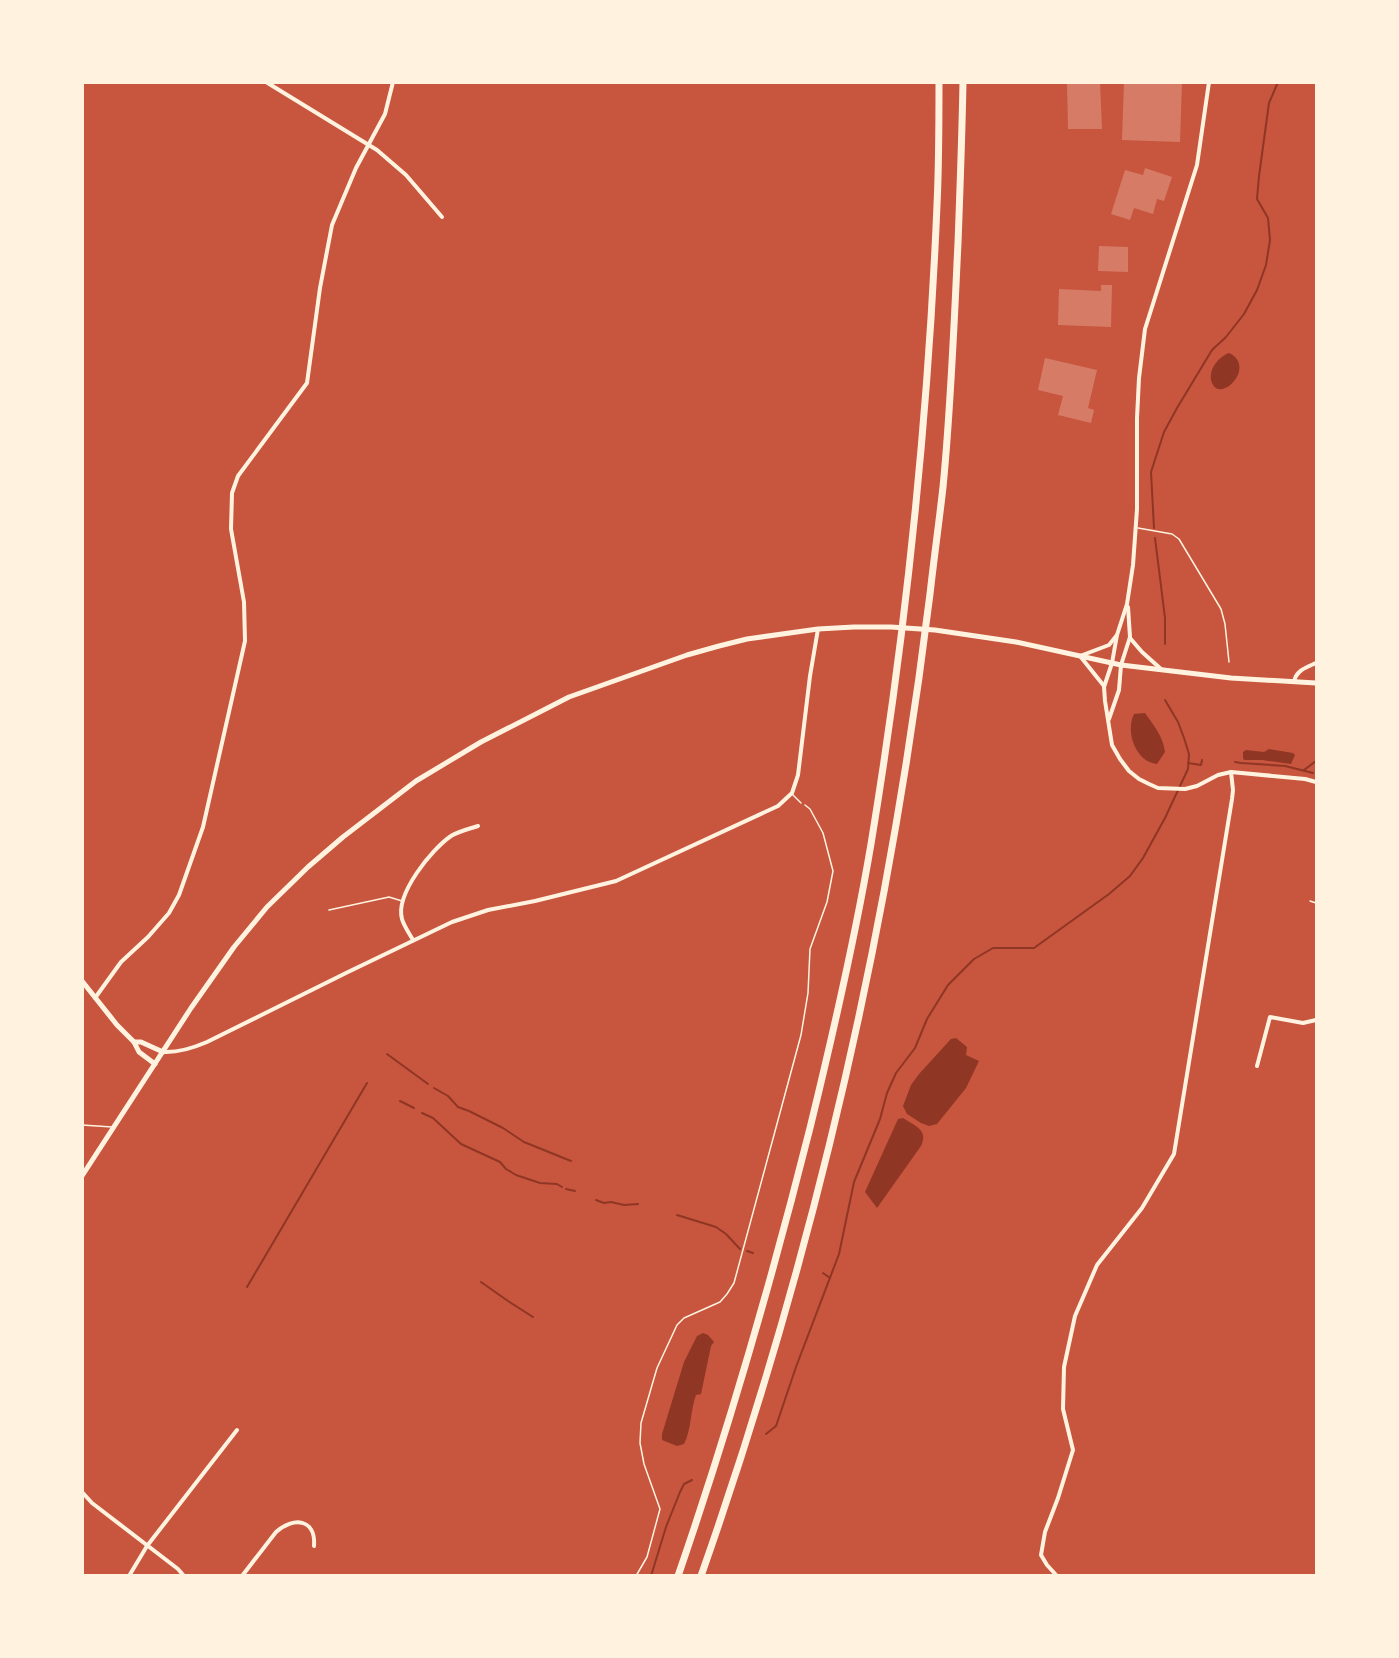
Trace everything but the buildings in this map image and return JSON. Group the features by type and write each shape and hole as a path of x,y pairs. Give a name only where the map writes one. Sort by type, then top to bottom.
{"highway":[{"path":"678,1575 752,1346 789,1214 828,1053 871,846 905,617 919,483 938,202 939,82"},
{"path":"701,1575 748,1434 810,1223 867,979 887,878 925,638 943,487 954,324 963,82"}],"main road":[{"path":"82,1176 227,956 267,907 343,837 416,781 481,742 568,697 687,655 747,639 818,629 854,627 935,630 1016,642 1121,665 1231,678 1317,683"},
{"path":"82,981 94,999 134,1042 139,1052 154,1064"},
{"path":"134,1042 141,1042 163,1052"}],"street":[{"path":"266,82 369,144 406,175 442,217"},
{"path":"94,999 121,962 170,913 179,895 203,827 245,641 244,602 231,529 232,492 238,476 308,383 320,288 332,225 356,168 385,114 393,82"},
{"path":"1209,82 1197,165 1145,329 1138,378 1137,528 1127,604 1104,687 1112,745 1129,771 1139,779 1158,788 1185,789 1230,772 1305,778 1317,782"},
{"path":"1109,720 1119,690 1121,665 1130,637 1127,604"},
{"path":"163,1052 190,1049 207,1042 452,922 488,910 535,902 616,881 778,806 792,793 798,775 818,629"},
{"path":"1104,687 1080,656 1109,645 1117,635"},
{"path":"1130,637 1142,652 1163,670"},
{"path":"1293,682 1294,677 1304,668 1317,663"},
{"path":"1057,1575 1041,1555 1045,1532 1073,1450 1063,1409 1064,1367 1075,1316 1097,1265 1142,1208 1174,1154 1232,800 1230,772"},
{"path":"412,940 401,917 403,901 411,884 430,855 453,834 478,826"},
{"path":"1257,1066 1270,1017 1303,1023 1317,1020"},
{"path":"129,1575 147,1546 237,1430"},
{"path":"82,1492 92,1503 184,1575"},
{"path":"242,1575 283,1526 301,1522 310,1527 315,1538 314,1546"}],"lane":[{"path":"1137,528 1172,534 1179,539 1221,609 1229,662"},
{"path":"792,793 801,803"},
{"path":"329,910 389,897 403,901"},
{"path":"1310,901 1317,903"},
{"path":"82,1125 113,1128"}],"path":[{"path":"636,1575 647,1557 660,1509 644,1464 640,1443 641,1423 657,1368 677,1325 684,1318 720,1302 734,1283 801,1035 810,949 827,902 833,871 823,833 810,809 801,803"}],"shaded area":[{"path":"1229,353 1237,359 1238,374 1229,386 1222,389 1216,388 1212,383 1212,369 1217,361"},
{"path":"1145,713 1158,731 1164,746 1165,752 1157,764 1143,758 1134,745 1132,737 1134,714"},
{"path":"1269,749 1295,755 1291,764 1244,760 1243,758 1243,752 1246,750 1264,752"},
{"path":"956,1038 967,1047 966,1055 979,1061 966,1088 937,1124 929,1126 907,1114 903,1106 911,1085 919,1074 951,1039"},
{"path":"903,1118 920,1129 923,1141 877,1208 865,1192 898,1119"},
{"path":"703,1333 714,1342 711,1346 701,1394 696,1395 694,1401 687,1438 684,1444 677,1446 662,1440 662,1434 684,1362 697,1336"}],"waterway":[{"path":"1154,528 1151,472 1164,432 1212,350 1226,337 1244,314 1257,290 1266,265 1270,240 1268,218 1257,199 1269,103 1278,82"},
{"path":"1155,538 1165,618 1165,644"},
{"path":"766,1434 776,1426 839,1254 854,1182 896,1073 915,1048 927,1019 948,985 974,959 993,948 1034,948 1109,894 1130,876 1143,858 1188,769 1189,754 1184,738 1165,700"},
{"path":"1188,763 1201,765 1202,760"},
{"path":"1304,770 1316,761"},
{"path":"1235,762 1285,766 1313,773"},
{"path":"387,1054 428,1084"},
{"path":"247,1287 367,1083"},
{"path":"434,1088 448,1096 458,1107 503,1128 524,1142 571,1161"},
{"path":"400,1101 414,1108"},
{"path":"422,1113 433,1118 461,1144 500,1162 516,1175 562,1187"},
{"path":"566,1189 575,1191"},
{"path":"596,1200 624,1205 638,1204"},
{"path":"677,1215 716,1227 740,1249"},
{"path":"747,1251 753,1253"},
{"path":"823,1273 830,1278"},
{"path":"481,1282 533,1317"},
{"path":"651,1576 666,1527 680,1492 684,1484 692,1480"}]}
